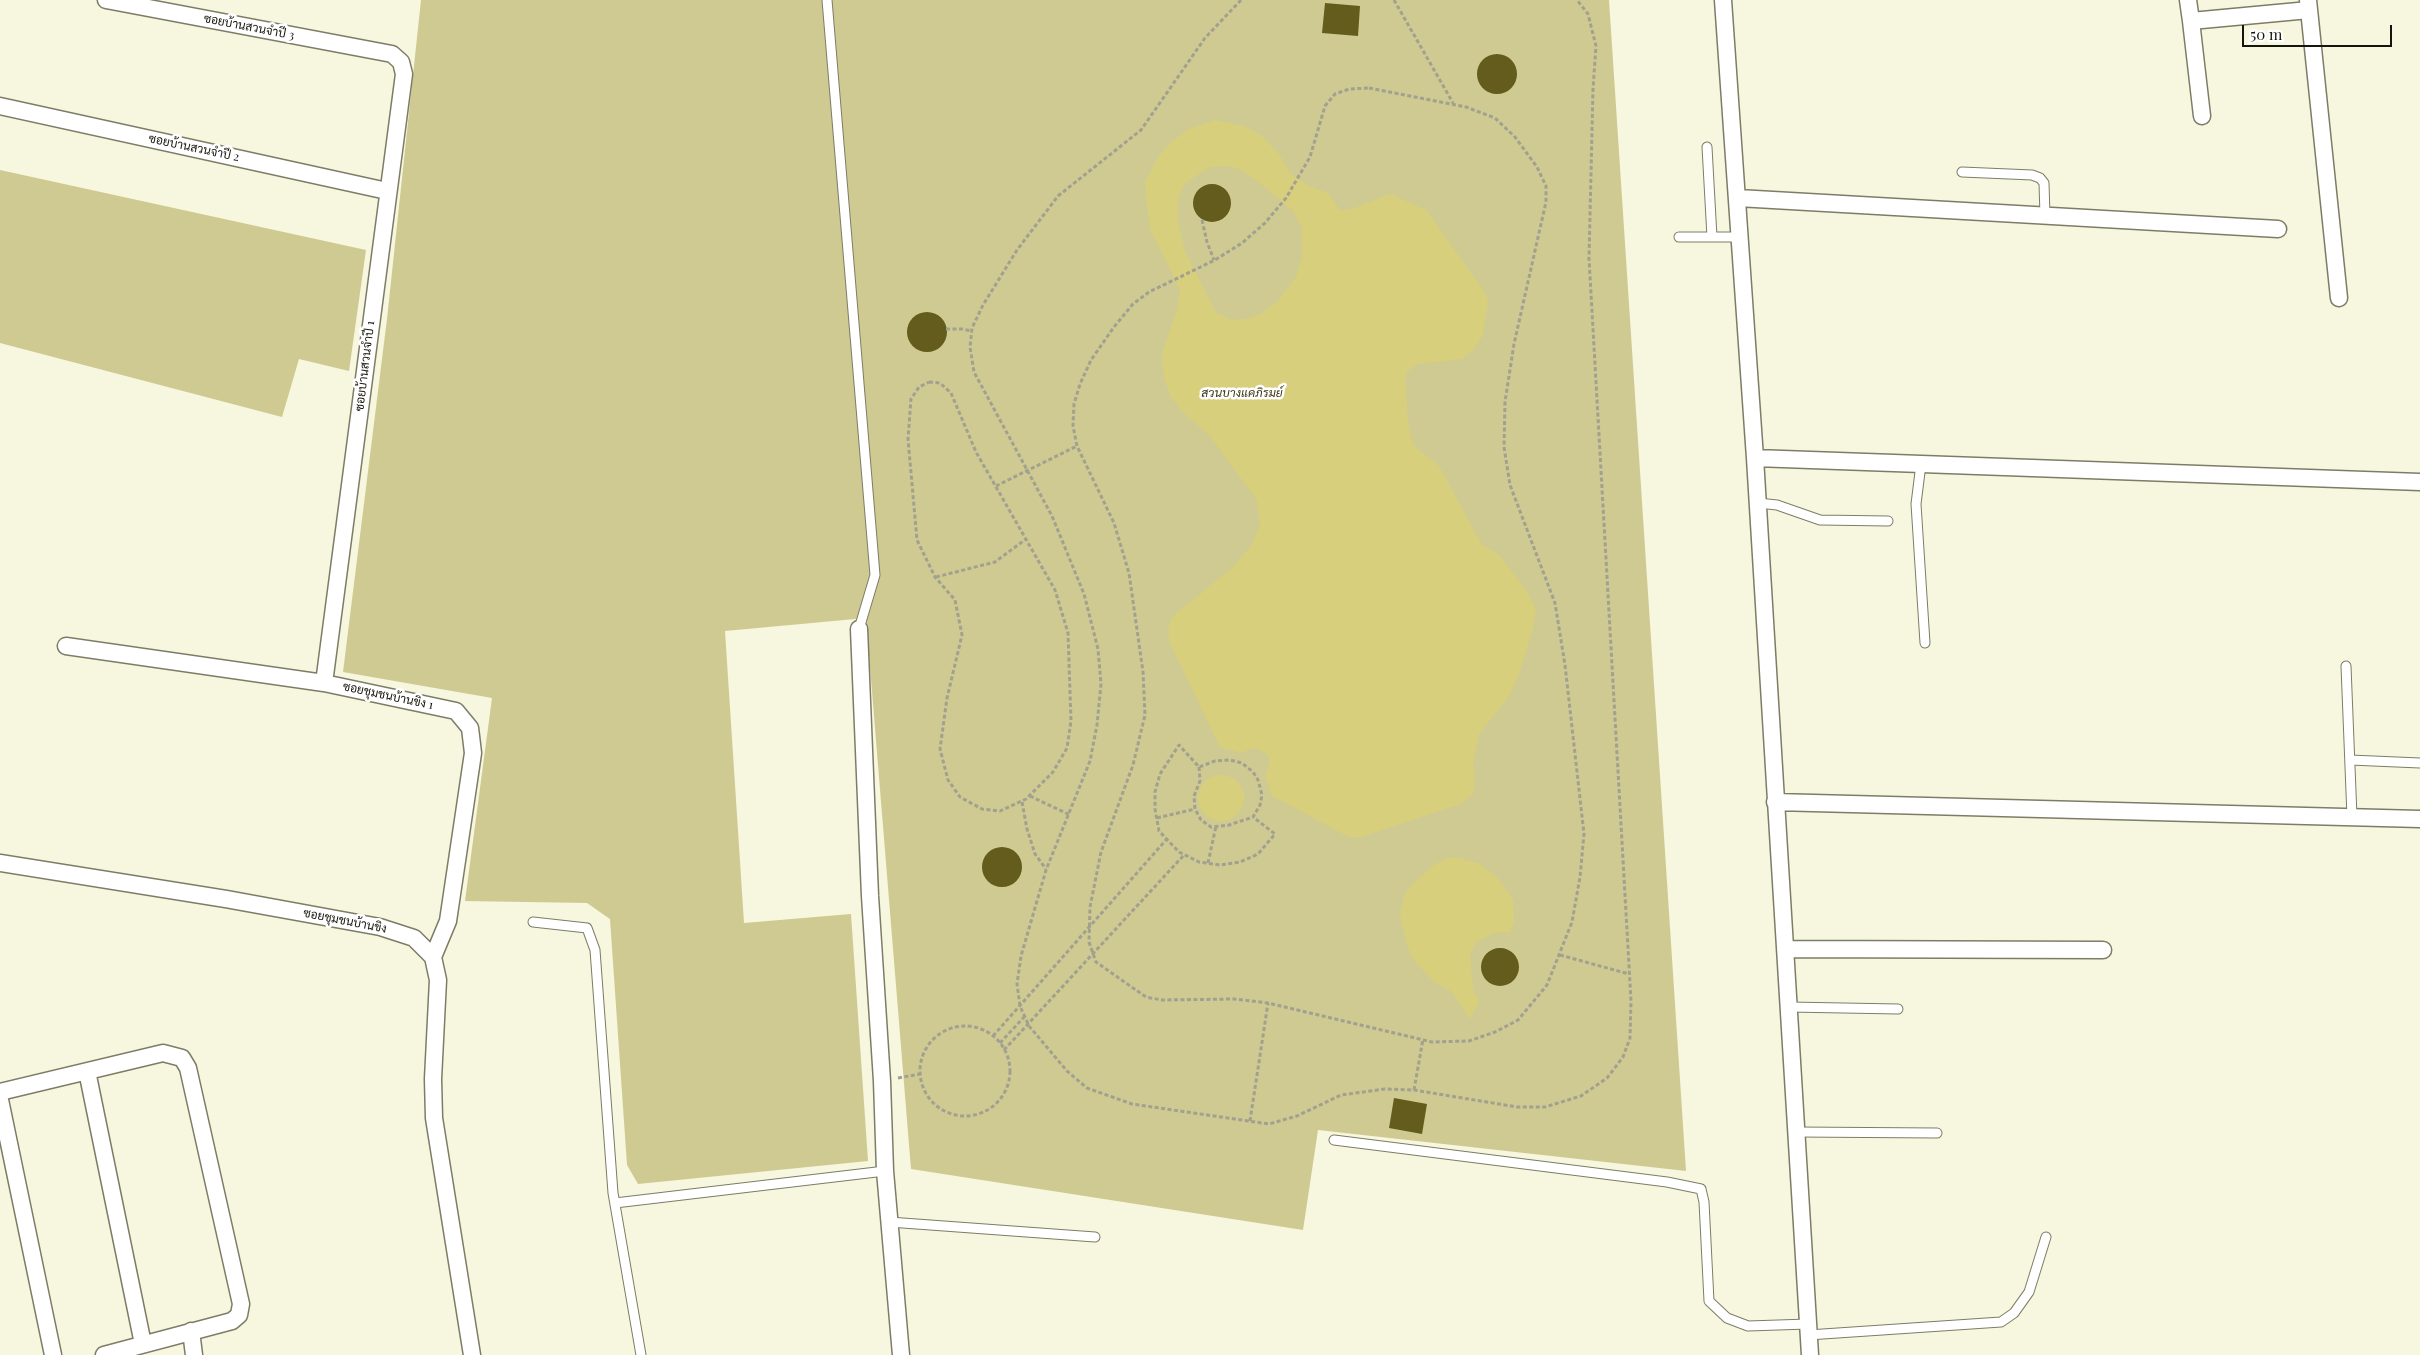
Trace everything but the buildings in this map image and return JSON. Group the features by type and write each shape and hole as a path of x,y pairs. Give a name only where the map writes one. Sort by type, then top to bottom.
{"street":[{"name":"ซอยบ้านสวนจำปี 3","path":"106,0 392,54"},
{"path":"1722,0 1741,236 1810,1355"},
{"path":"2188,0 2202,116"},
{"path":"2191,21 2308,5 2339,298"},
{"name":"ซอยบ้านสวนจำปี 1","path":"324,683 387,191 404,74 401,62 392,54"},
{"name":"ซอยบ้านสวนจำปี 2","path":"0,106 387,191"},
{"path":"1738,198 2278,229"},
{"path":"1755,458 2420,482"},
{"path":"859,629 870,896 882,1081 884,1171 901,1355"},
{"name":"ซอยชุมชนบ้านขิง 1","path":"66,646 324,683 456,711 470,728 473,753 448,921 433,957"},
{"path":"1775,802 2420,819"},
{"name":"ซอยชุมชนบ้านขิง","path":"0,864 226,899 380,927 414,938 433,957"},
{"path":"1785,948 2103,950"},
{"path":"433,957 438,980 433,1079 434,1118 472,1355"},
{"path":"0,1092 163,1053 182,1058 188,1068 241,1304 239,1315 232,1321 104,1355"},
{"path":"87,1071 143,1344"},
{"path":"0,1100 53,1355"},
{"path":"191,1331 194,1355"}],"lane":[{"path":"827,0 875,575 859,629"},
{"path":"1707,147 1712,237"},
{"path":"1962,172 2040,178 2044,182 2045,216"},
{"path":"1679,237 1741,236"},
{"path":"1922,464 1916,504 1925,643"},
{"path":"1758,503 1777,505 1820,520 1888,520"},
{"path":"2346,666 2352,817"},
{"path":"2350,760 2420,763"},
{"path":"534,922 586,928 595,950 615,1203 642,1355"},
{"path":"1789,1007 1898,1009"},
{"path":"1796,1132 1936,1133"},
{"path":"1334,1140 1667,1182 1700,1189 1704,1202 1709,1300 1727,1318 1748,1326 1808,1330 2001,1322 2014,1313 2030,1292 2046,1237"},
{"path":"615,1203 884,1171"},
{"path":"890,1222 1095,1237"}],"path":[{"path":"1241,0 1205,38 1141,130 1058,196 1017,250 983,306 972,331 970,347 974,372 1052,516 1084,594 1098,649 1101,684 1097,725 1090,761 1070,815 1046,870 1021,956 1018,984 1020,1006 1028,1024 1068,1071 1094,1090 1132,1104 1269,1124 1285,1121 1341,1095 1385,1089 1414,1090 1517,1107 1545,1106 1581,1096 1607,1078 1623,1057 1630,1038 1629,974 1589,258 1593,89 1596,46 1588,14 1577,0"},
{"path":"1394,0 1453,104"},
{"path":"1369,88 1453,104 1495,118 1515,137 1537,168 1546,186 1546,202 1514,344 1505,402 1504,447 1510,485 1555,603 1565,665 1584,834 1580,877 1572,922 1547,985 1518,1020 1495,1032 1469,1041 1432,1042 1268,1003 1234,999 1162,1000 1146,997 1096,962 1089,942 1090,907 1101,852 1134,764 1145,715 1143,672 1128,573 1114,523 1077,446 1073,426 1074,404 1080,384 1091,360 1133,304 1149,292 1214,260 1242,243 1265,223 1286,198 1310,157 1325,106 1335,94 1349,89 1369,88"},
{"path":"1202,220 1207,242 1214,260"},
{"path":"946,329 972,331"},
{"path":"928,382 940,383 951,393 976,452 996,486 1055,590 1068,634 1071,721 1067,748 1053,772 1022,802 1000,811 982,809 960,797 948,780 940,749 947,698 962,635 955,600 936,577 917,540 908,439 911,399 920,387 928,382"},
{"path":"996,486 1077,446"},
{"path":"936,577 994,562 1026,540"},
{"path":"1199,767 1216,761 1230,760 1242,763 1253,772 1258,780 1262,795 1260,805 1253,818 1230,825 1211,827 1201,820 1195,809 1194,796 1200,780 1199,767 1179,745 1169,758 1157,783 1155,792 1159,830 1166,840 1184,855 1199,862 1220,865 1240,862 1258,854 1275,834 1253,818"},
{"path":"1030,796 1070,815"},
{"path":"1022,802 1027,829 1035,854 1046,870"},
{"path":"1157,818 1195,809"},
{"path":"1208,864 1216,826"},
{"path":"993,1036 1166,840"},
{"path":"1004,1050 1184,855"},
{"path":"1560,955 1629,974"},
{"path":"1250,1121 1268,1003"},
{"path":"1000,1043 1024,1016"},
{"path":"962,1026 976,1027 993,1036 1000,1043 1008,1057 1010,1072 1007,1087 999,1100 988,1110 973,1116 958,1116 944,1111 932,1102 923,1089 920,1074 921,1060 927,1047 936,1036 949,1029 962,1026"},
{"path":"1414,1090 1423,1039"}],"green space":[{"name":"สวนบางแคภิรมย์","path":"421,0 1609,0 1686,1171 1318,1130 1303,1230 911,1169 866,618 725,631 744,923 851,914 868,1161 638,1184 627,1165 610,919 587,903 465,901 492,698 343,672 387,319"},
{"path":"0,170 366,250 349,371 299,359 282,417 0,343"}],"shaded area":[{"path":"1215,120 1246,127 1262,136 1279,154 1291,174 1311,187 1328,193 1340,210 1352,209 1390,194 1426,210 1484,291 1488,301 1483,335 1473,351 1462,359 1417,364 1408,371 1405,378 1408,423 1413,445 1439,466 1482,545 1499,555 1526,590 1536,610 1533,628 1517,680 1507,699 1479,734 1473,763 1474,793 1461,804 1360,837 1349,837 1271,795 1265,773 1269,767 1269,757 1262,751 1253,748 1242,753 1220,747 1170,643 1168,629 1172,617 1232,568 1251,546 1260,525 1257,500 1209,435 1182,411 1171,397 1164,378 1162,353 1178,308 1180,289 1150,229 1145,183 1158,157 1172,141 1189,129","holes":["1227,166 1241,170 1293,211 1302,228 1302,256 1296,277 1277,302 1259,315 1246,319 1232,320 1216,313 1185,252 1178,222 1178,198 1185,183 1210,167"]},
{"path":"1221,775 1234,779 1240,785 1244,798 1240,811 1234,817 1221,821 1208,817 1202,811 1198,798 1202,785 1208,779"},
{"path":"1452,857 1478,863 1497,877 1513,900 1514,922 1510,932 1494,933 1476,942 1470,955 1473,989 1479,1002 1470,1019 1452,992 1434,982 1412,958 1406,942 1400,913 1405,893 1435,864"}]}
